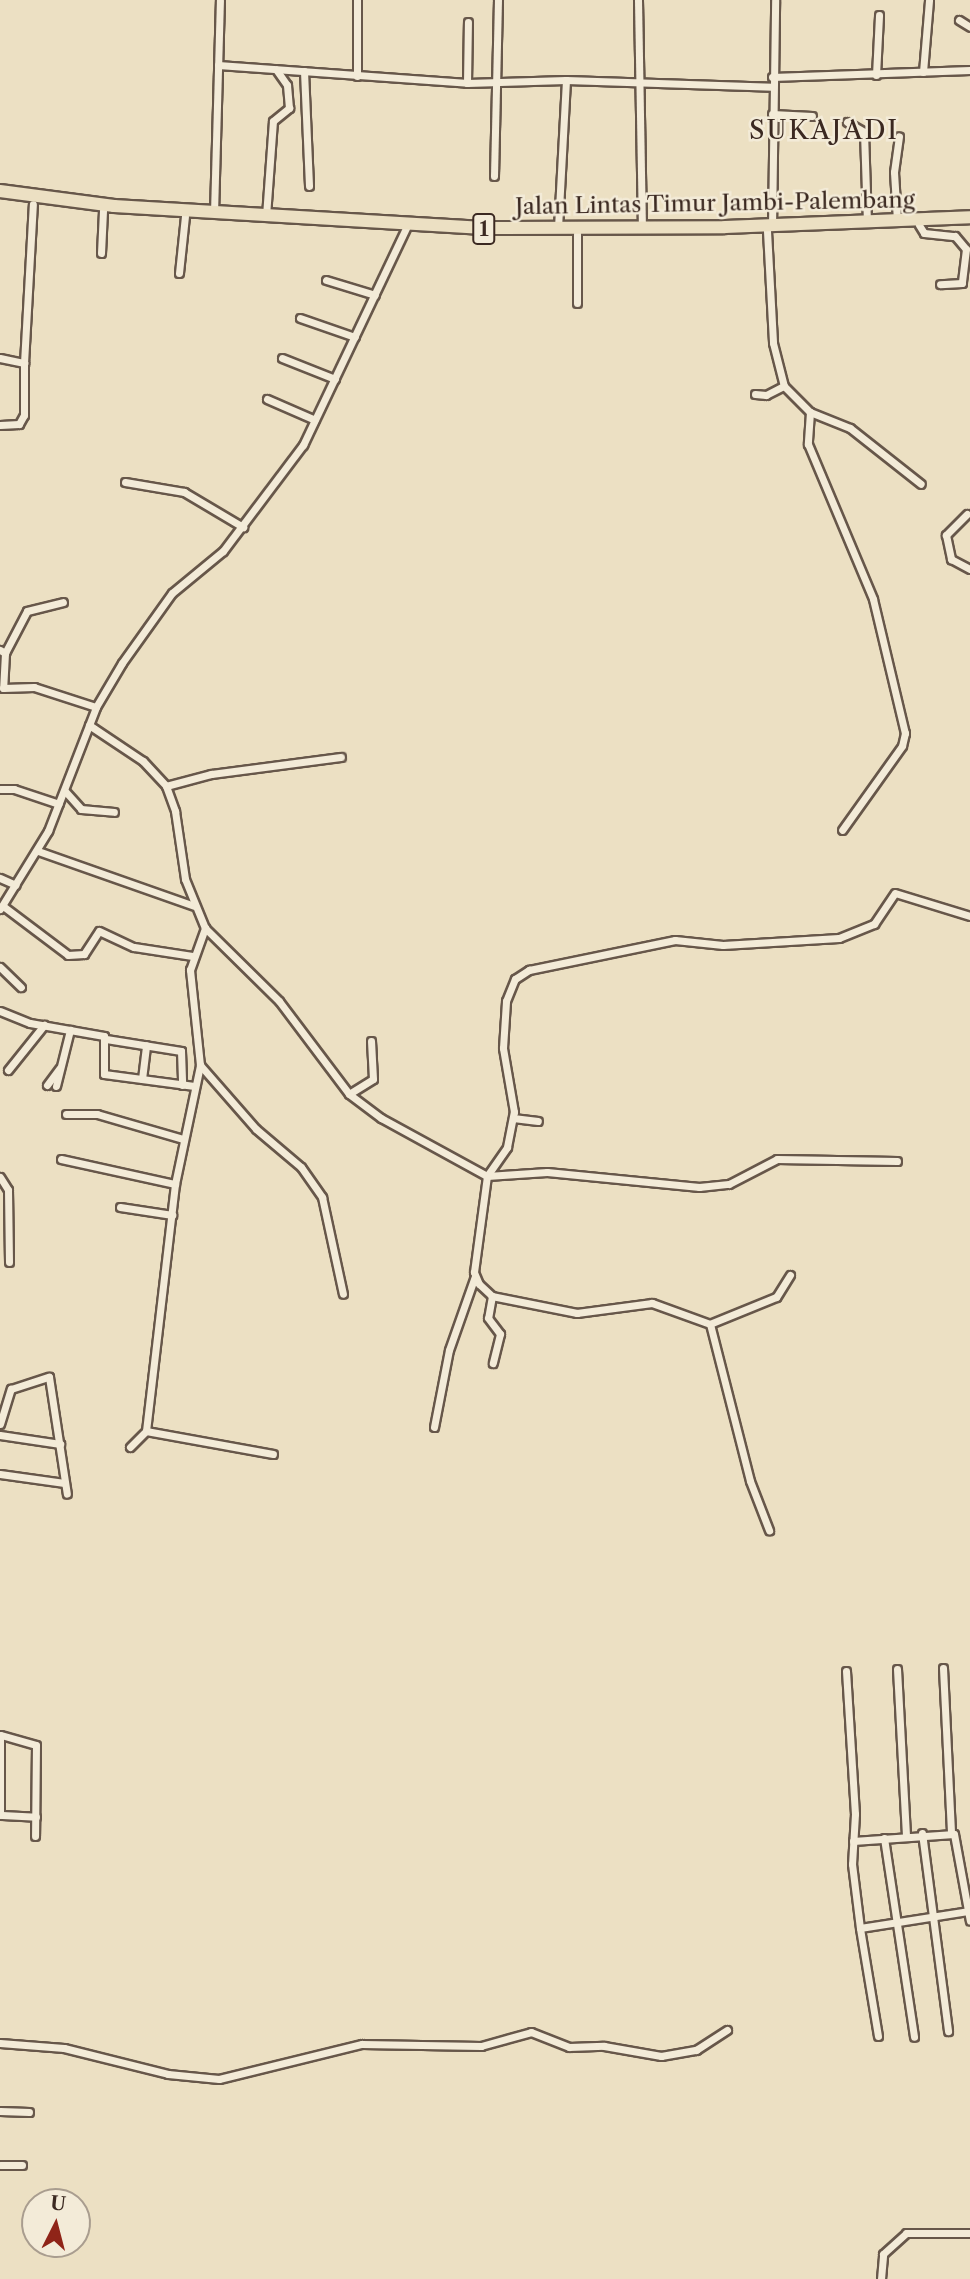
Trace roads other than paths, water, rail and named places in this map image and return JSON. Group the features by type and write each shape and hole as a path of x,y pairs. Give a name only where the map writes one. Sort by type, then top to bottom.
{"highway":[{"name":"Jalan Lintas Timur Jambi-Palembang","path":"0,191 406,229 771,229 970,217"},
{"name":"Jalan Lintas Timur Jambi-Palembang","path":"0,197 33,204 185,216 406,229 576,234 970,223"}],"street":[{"path":"214,213 220,0"},
{"path":"357,0 357,76"},
{"path":"494,176 498,0"},
{"path":"638,0 642,228"},
{"path":"775,0 771,229 773,343 784,386 810,416 850,428 921,484"},
{"path":"923,72 929,0"},
{"path":"876,75 879,15"},
{"path":"959,20 970,27"},
{"path":"467,83 468,22"},
{"path":"218,65 467,83 566,80 772,87"},
{"path":"266,216 273,121 289,108 287,85 276,69"},
{"path":"304,71 309,186"},
{"path":"772,77 970,71"},
{"path":"558,229 566,80"},
{"path":"772,114 812,116"},
{"path":"847,122 864,132 867,222"},
{"path":"897,220 894,172 899,136"},
{"path":"0,425 19,424 24,415 24,363 33,204"},
{"path":"101,253 103,210"},
{"path":"179,273 185,216"},
{"path":"919,225 924,233 955,236 966,248 962,283 940,284"},
{"path":"192,956 134,947 99,931 84,954 68,954 1,908 38,851 65,791 96,706 165,601 206,568 243,527 303,445 406,229"},
{"path":"576,234 577,303"},
{"path":"326,280 375,295"},
{"path":"300,318 355,337"},
{"path":"0,358 24,363"},
{"path":"282,358 335,379"},
{"path":"755,394 766,395 784,386"},
{"path":"267,399 315,420"},
{"path":"810,416 808,428 811,454 873,599 905,733 902,746 842,830"},
{"path":"125,482 184,492 243,527"},
{"path":"967,514 946,535 951,558 970,569"},
{"path":"63,602 27,611 2,652 1,688 34,687 96,706"},
{"path":"89,725 144,761 166,786 194,906 205,928 279,1001 349,1094 381,1118 487,1176 547,1172 699,1186 729,1184 777,1159 897,1161"},
{"path":"166,786 211,774 341,757"},
{"path":"0,789 14,789 59,804"},
{"path":"65,791 81,809 114,812"},
{"path":"38,851 194,906"},
{"path":"0,878 16,885"},
{"path":"434,1427 449,1350 475,1276 487,1176 507,1147 513,1118 503,1048 506,1001 515,979 529,970 675,940 723,945 839,938 874,924 895,893 970,916"},
{"path":"130,1447 146,1431 175,1184 200,1065 191,993 192,956 205,928"},
{"path":"0,967 21,987"},
{"path":"1,1013 106,1039 181,1051 182,1085"},
{"path":"8,1070 44,1025"},
{"path":"56,1086 70,1030"},
{"path":"106,1039 101,1067 104,1074 194,1086"},
{"path":"349,1094 373,1079 371,1041"},
{"path":"142,1079 146,1045"},
{"path":"47,1085 64,1062"},
{"path":"200,1065 256,1129 301,1167 322,1197 343,1294"},
{"path":"66,1114 97,1114 183,1139"},
{"path":"513,1118 538,1121"},
{"path":"61,1158 175,1184"},
{"path":"0,1177 8,1190 9,1262"},
{"path":"120,1207 172,1215"},
{"path":"475,1276 492,1296 577,1313 652,1303 710,1324 776,1297 790,1275"},
{"path":"492,1296 488,1318 500,1334 493,1363"},
{"path":"710,1324 750,1481 769,1530"},
{"path":"0,1424 11,1389 48,1376 67,1494"},
{"path":"146,1431 273,1454"},
{"path":"0,1435 60,1444"},
{"path":"0,1474 64,1483"},
{"path":"943,1668 951,1832 957,1841 970,1921"},
{"path":"897,1669 906,1835"},
{"path":"846,1671 853,1886 878,2036"},
{"path":"35,1836 36,1817 36,1745 0,1735 1,1815 36,1817"},
{"path":"853,1841 951,1832"},
{"path":"922,1833 948,2031"},
{"path":"884,1838 914,2036"},
{"path":"860,1928 968,1912"},
{"path":"0,2043 64,2048 168,2074 219,2079 362,2044 481,2046 531,2032 569,2047 604,2046 662,2056 696,2050 727,2030"},
{"path":"0,2111 29,2112"},
{"path":"0,2165 22,2165"},
{"path":"881,2279 883,2254 906,2233 970,2233"}],"district":[{"name":"SUKAJADI","path":"824,131"}]}
